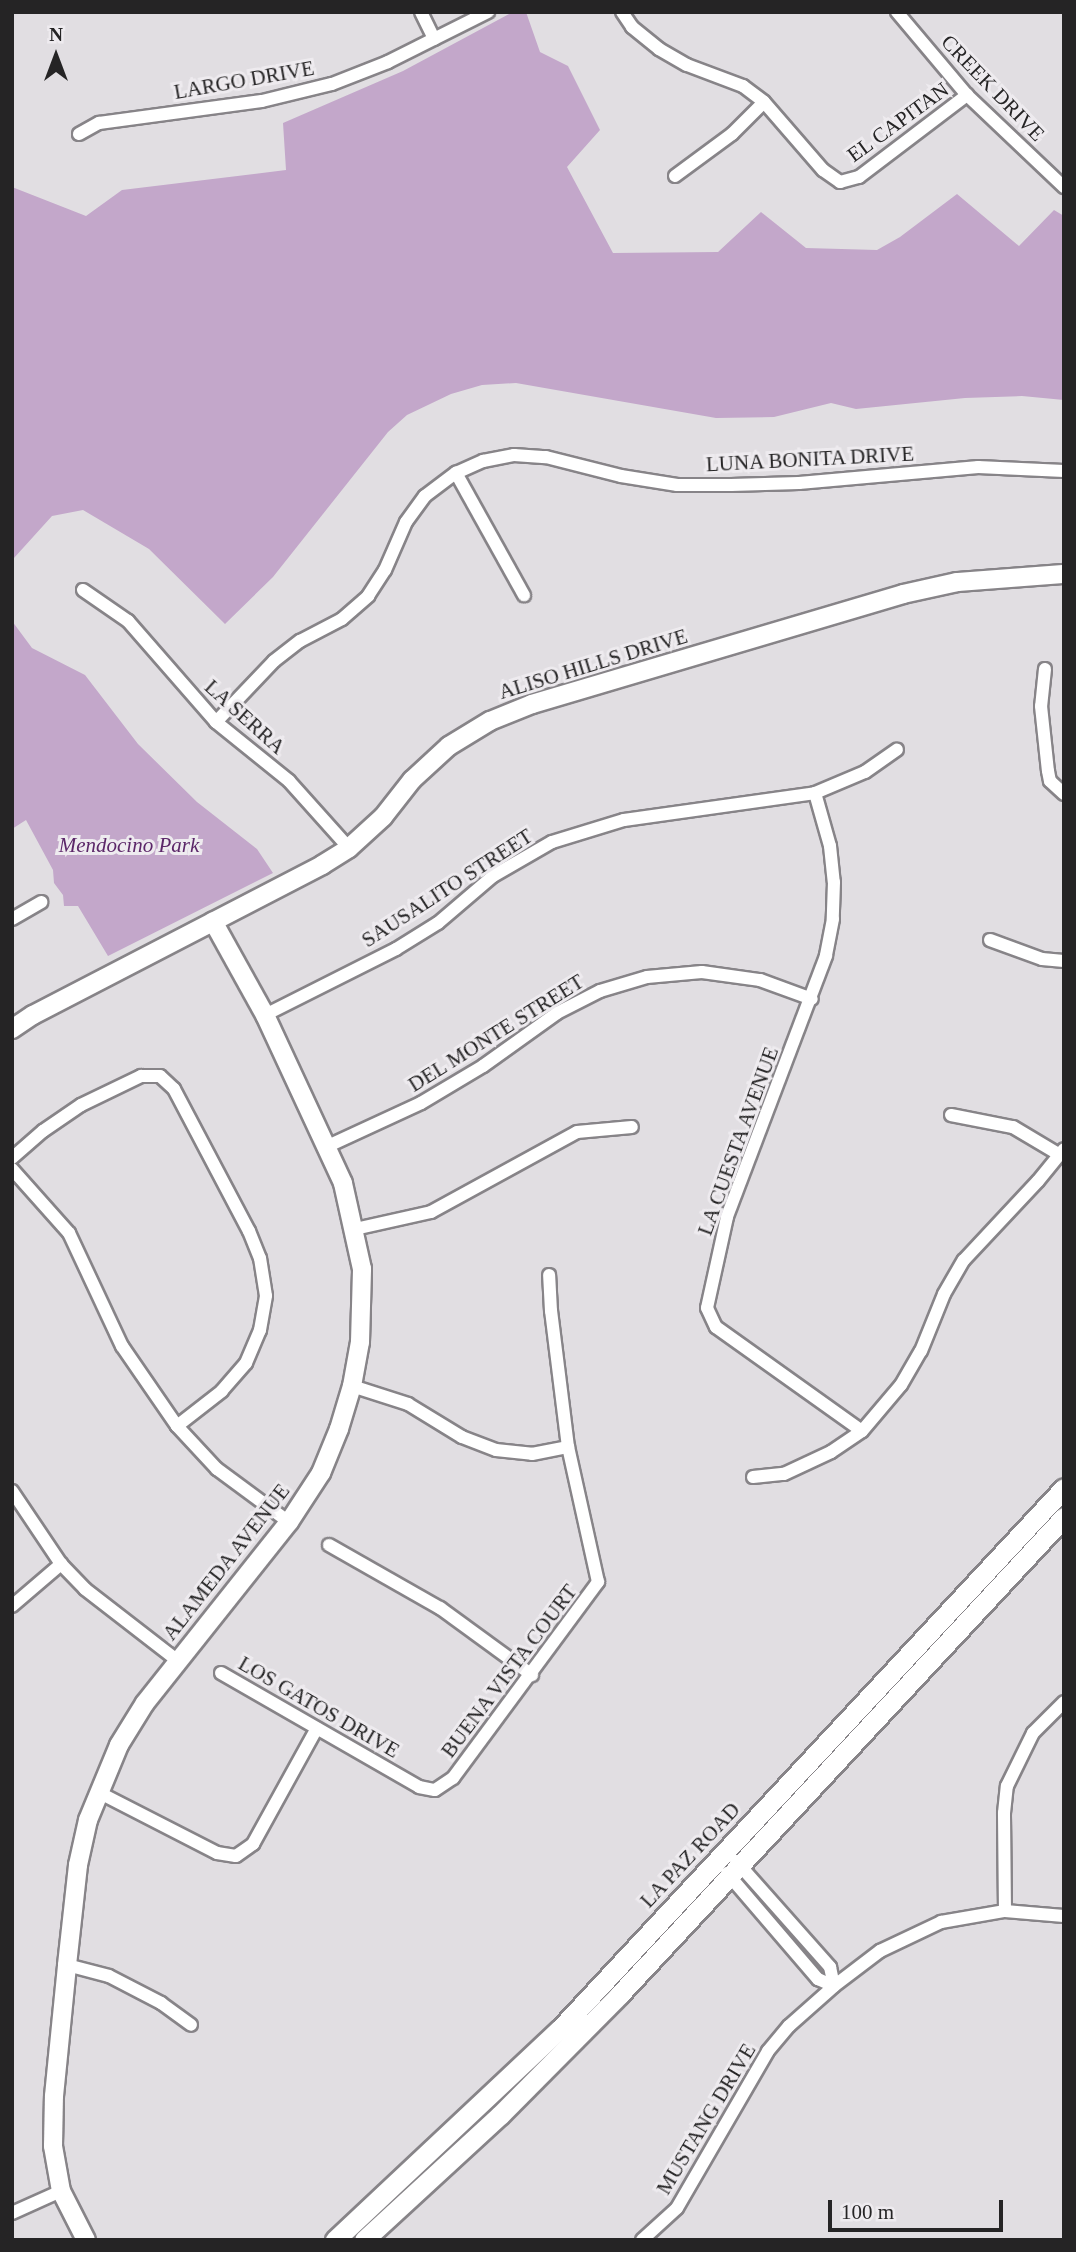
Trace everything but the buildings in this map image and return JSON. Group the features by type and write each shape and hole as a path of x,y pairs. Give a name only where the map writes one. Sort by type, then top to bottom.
{"main road":[{"name":"LA PAZ ROAD","path":"363,2240 544,2071 619,1995 727,1862 1064,1488"},
{"name":"LA PAZ ROAD","path":"335,2240 511,2079 1064,1517"}],"street":[{"path":"421,12 434,39"},
{"name":"LARGO DRIVE","path":"79,134 99,123 262,101 332,83 388,62 488,12"},
{"name":"EL CAPITAN","path":"622,12 632,26 659,49 687,65 743,86 764,102 822,170 840,182 859,177 967,95"},
{"name":"CREEK DRIVE","path":"897,12 967,95 1064,187"},
{"path":"675,176 732,134 764,102"},
{"name":"LUNA BONITA DRIVE","path":"216,722 274,661 300,641 342,619 368,596 385,569 406,522 425,496 456,474 483,461 514,455 546,457 621,476 677,485 799,483 978,467 1064,471"},
{"path":"456,474 524,595"},
{"name":"ALISO HILLS DRIVE","path":"12,1029 55,1003 349,848 383,817 412,780 449,746 490,721 532,704 917,591 957,582 1064,574"},
{"name":"LA SERRA","path":"83,590 128,621 216,722 289,780 349,848"},
{"path":"1045,669 1041,706 1048,771 1050,781 1064,794"},
{"name":"SAUSALITO STREET","path":"265,1015 396,949 438,923 493,876 552,842 624,820 815,793 865,772 897,750"},
{"name":"LA CUESTA AVENUE","path":"815,793 830,846 834,882 833,919 826,956 812,999 727,1217 707,1308 716,1327 862,1431"},
{"path":"12,919 41,902"},
{"name":"ALAMEDA AVENUE","path":"86,2240 61,2191 53,2146 54,2109 78,1865 98,1792 119,1745 145,1703 289,1522 321,1473 339,1429 352,1386 363,1304 362,1269 343,1183 265,1015 213,921"},
{"path":"990,940 1042,958 1064,961"},
{"name":"DEL MONTE STREET","path":"328,1146 421,1103 483,1066 557,1013 600,991 623,984 647,977 702,972 760,980 812,999"},
{"path":"12,1158 43,1131 81,1105 141,1076 160,1076 174,1089 249,1231 260,1258 265,1296 260,1330 246,1363 222,1391 177,1426"},
{"path":"752,1477 784,1474 831,1452 862,1431 901,1385 921,1351 944,1294 964,1260 1062,1152 1013,1128 951,1115"},
{"path":"355,1230 430,1212 577,1132 632,1127"},
{"path":"12,1169 49,1207 69,1233 122,1346 177,1426 217,1469 289,1522"},
{"name":"BUENA VISTA COURT","path":"435,1790 453,1778 532,1675 598,1582 568,1447 549,1275"},
{"path":"352,1386 408,1404 462,1437 496,1450 532,1454 568,1447"},
{"path":"12,1491 61,1564 85,1589 178,1661"},
{"path":"329,1545 440,1608 532,1675"},
{"path":"12,1606 61,1564"},
{"name":"LOS GATOS DRIVE","path":"221,1673 419,1787 435,1790"},
{"path":"1004,1911 1004,1814 1007,1786 1033,1734 1064,1702"},
{"path":"98,1792 217,1853 236,1856 253,1844 317,1728"},
{"path":"727,1862 818,1979 834,1986"},
{"name":"MUSTANG DRIVE","path":"642,2240 677,2207 768,2051 789,2026 834,1986 906,1936 941,1923 1004,1911 1064,1916"},
{"path":"67,1965 109,1976 161,2003 191,2025"},
{"path":"12,2213 61,2191"}],"green space":[{"path":"513,12 526,12 540,52 568,66 600,130 567,167 613,253 718,252 761,212 806,248 877,250 900,237 957,194 1019,246 1054,210 1064,216 1064,400 1022,396 965,398 856,409 831,403 774,417 716,418 516,383 482,385 451,394 407,415 388,432 273,577 225,624 149,549 83,510 52,516 14,558 12,567 12,187 86,216 122,190 286,170 283,123 403,71"},
{"name":"Mendocino Park","path":"12,621 32,648 85,675 138,744 197,802 257,849 273,873 108,956 78,906 64,906 63,895 54,883 53,870 26,820 12,829"}]}
